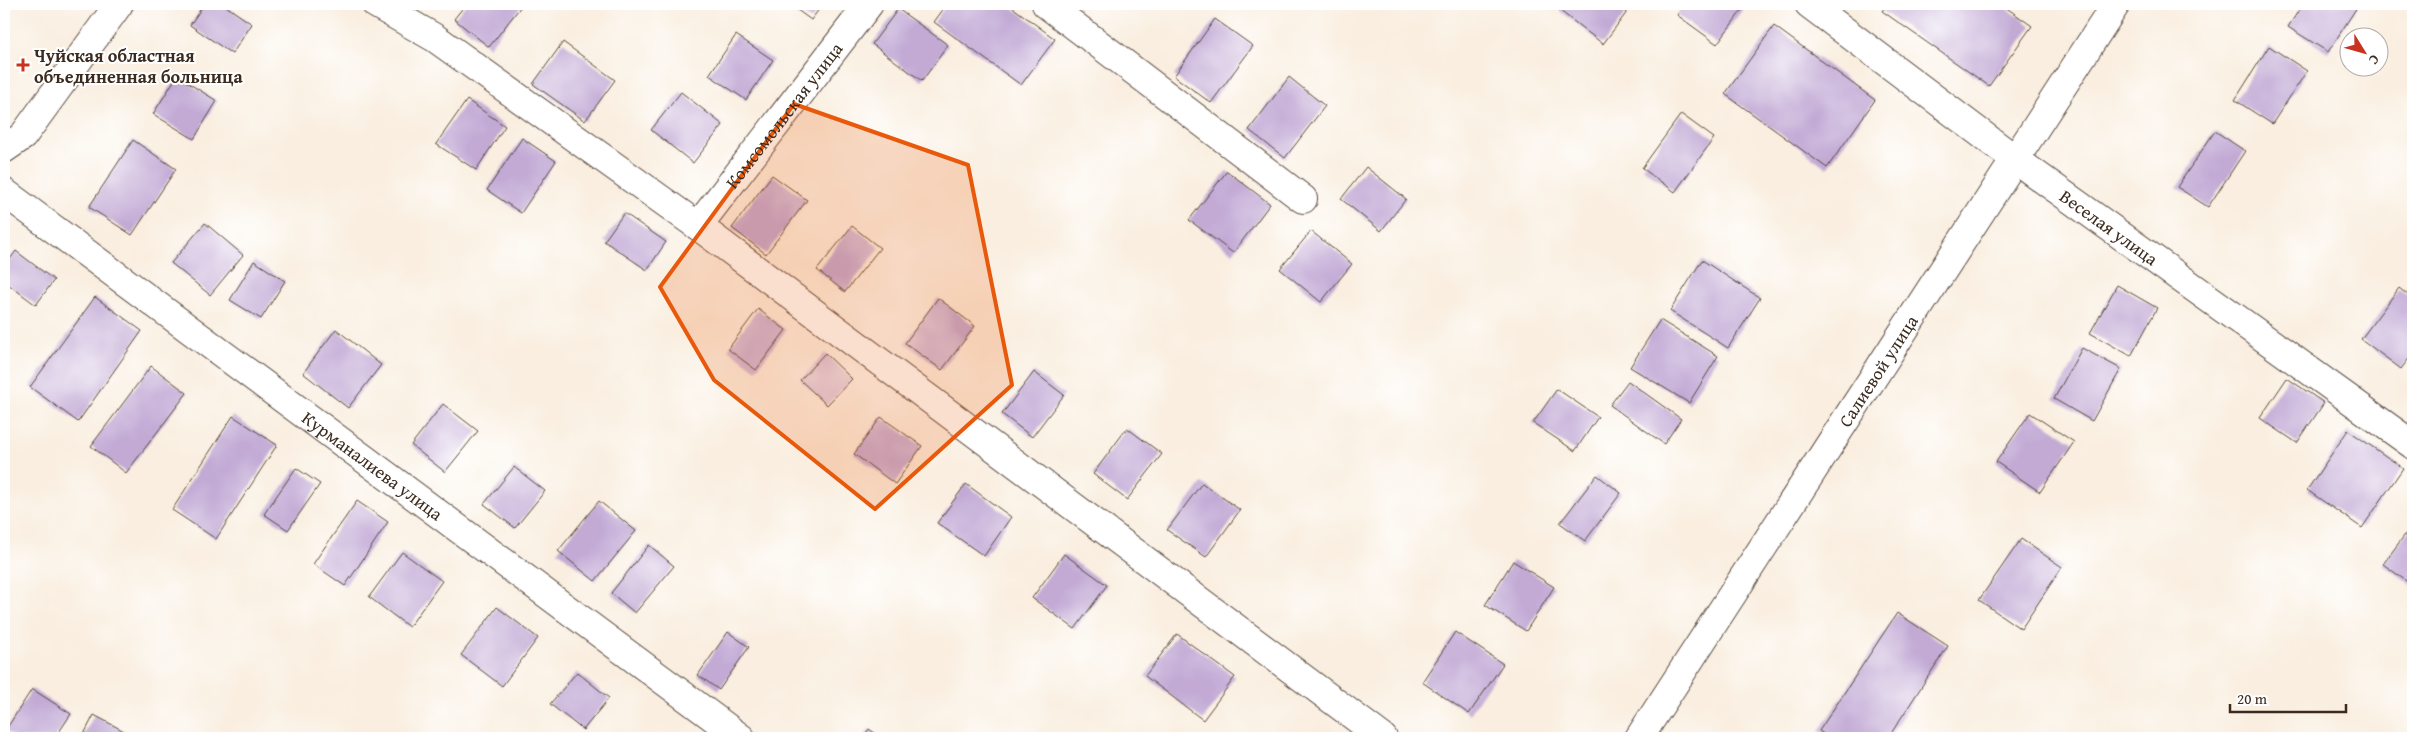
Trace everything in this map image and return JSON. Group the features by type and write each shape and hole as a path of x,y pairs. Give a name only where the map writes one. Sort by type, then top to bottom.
{"street":[{"path":"4,149 23,136 119,4"},
{"path":"376,4 435,38 698,226 1383,738"},
{"name":"Комсомольская улица","path":"698,226 869,4"},
{"path":"1046,4 1303,199"},
{"name":"Веселая улица","path":"1809,4 2016,160 2413,445"},
{"name":"Салиевой улица","path":"1639,738 2116,4"},
{"name":"Курманалиева улица","path":"4,192 741,738"}],"highlighted area":[{"path":"794,104 968,165 1012,385 875,509 714,380 660,287"}],"building":[{"path":"204,4 223,4 252,24 232,54 190,25"},
{"path":"466,4 522,5 489,47 454,19"},
{"path":"789,4 823,4 811,20"},
{"path":"947,4 1008,4 1055,39 1021,85 934,22"},
{"path":"1564,4 1633,4 1603,44 1559,10"},
{"path":"1685,4 1741,4 1745,6 1717,44 1677,15"},
{"path":"1887,4 2001,4 2032,26 1989,86 1882,11"},
{"path":"2303,4 2359,4 2344,28 2340,28 2340,33 2328,52 2288,27"},
{"path":"898,9 948,45 922,81 872,44"},
{"path":"1215,19 1253,46 1211,103 1174,76"},
{"path":"1774,26 1875,100 1827,168 1725,94"},
{"path":"736,35 773,60 746,100 709,75"},
{"path":"563,42 615,80 585,121 533,84"},
{"path":"2269,46 2307,71 2272,124 2235,100"},
{"path":"177,76 217,101 194,139 153,114"},
{"path":"1289,77 1325,106 1285,158 1249,130"},
{"path":"681,92 723,125 693,163 651,130"},
{"path":"467,100 505,126 476,170 436,144"},
{"path":"1681,114 1714,138 1675,192 1642,168"},
{"path":"2215,131 2245,151 2208,207 2177,187"},
{"path":"522,138 556,161 521,213 487,190"},
{"path":"133,140 176,169 132,235 89,207"},
{"path":"1366,167 1406,199 1381,231 1341,199"},
{"path":"1227,171 1270,204 1233,253 1189,220"},
{"path":"772,175 807,200 766,254 732,228"},
{"path":"624,213 666,242 647,270 604,241"},
{"path":"205,223 243,255 210,295 171,263"},
{"path":"852,226 880,248 845,292 817,270"},
{"path":"1311,231 1352,264 1321,302 1280,269"},
{"path":"16,251 54,280 36,305 4,281 4,267"},
{"path":"1702,260 1760,298 1728,348 1670,311"},
{"path":"254,261 285,281 261,319 230,300"},
{"path":"2117,285 2157,308 2131,356 2090,333"},
{"path":"2399,288 2413,299 2413,353 2401,369 2361,339"},
{"path":"95,297 142,331 78,422 30,387"},
{"path":"938,298 975,326 942,370 905,343"},
{"path":"758,309 786,330 756,370 728,349"},
{"path":"1660,320 1718,356 1689,403 1630,367"},
{"path":"336,329 381,365 348,408 303,373"},
{"path":"2082,348 2121,369 2092,421 2054,399"},
{"path":"825,353 852,379 827,405 800,380"},
{"path":"151,366 187,393 126,473 91,446"},
{"path":"1034,372 1064,395 1032,437 1002,414"},
{"path":"2287,378 2324,403 2297,443 2260,418"},
{"path":"1628,381 1681,419 1664,444 1610,405"},
{"path":"1557,389 1598,417 1575,451 1533,423"},
{"path":"443,404 478,431 445,472 411,445"},
{"path":"2030,413 2074,442 2040,492 1996,462"},
{"path":"233,416 277,445 216,539 172,510"},
{"path":"881,417 922,446 895,484 854,454"},
{"path":"1127,428 1162,454 1127,500 1093,474"},
{"path":"2348,430 2403,468 2362,528 2307,490"},
{"path":"514,467 545,491 515,528 484,504"},
{"path":"296,468 320,484 288,530 264,514"},
{"path":"1597,475 1621,493 1585,541 1560,523"},
{"path":"1202,483 1240,510 1206,557 1167,530"},
{"path":"966,484 1011,517 984,556 937,523"},
{"path":"357,501 388,522 345,586 313,564"},
{"path":"599,501 636,531 595,581 558,551"},
{"path":"2413,524 2413,586 2383,564"},
{"path":"2021,539 2062,567 2021,629 1979,600"},
{"path":"649,545 674,566 635,613 611,593"},
{"path":"402,552 442,581 409,627 369,597"},
{"path":"1064,554 1107,585 1075,629 1032,598"},
{"path":"1513,561 1554,587 1526,631 1485,605"},
{"path":"497,607 538,638 502,686 461,655"},
{"path":"1897,613 1948,646 1888,738 1830,738 1819,731"},
{"path":"728,632 749,647 719,690 698,675"},
{"path":"1455,632 1503,664 1469,714 1422,682"},
{"path":"1177,634 1235,677 1203,720 1145,676"},
{"path":"577,672 609,698 583,730 550,704"},
{"path":"32,689 71,714 55,738 15,738 5,731"},
{"path":"94,715 137,738 82,738"},
{"path":"869,729 882,738 863,738"}],"place":[{"name":"Чуйская областная объединенная больница","path":"23,65"}]}
